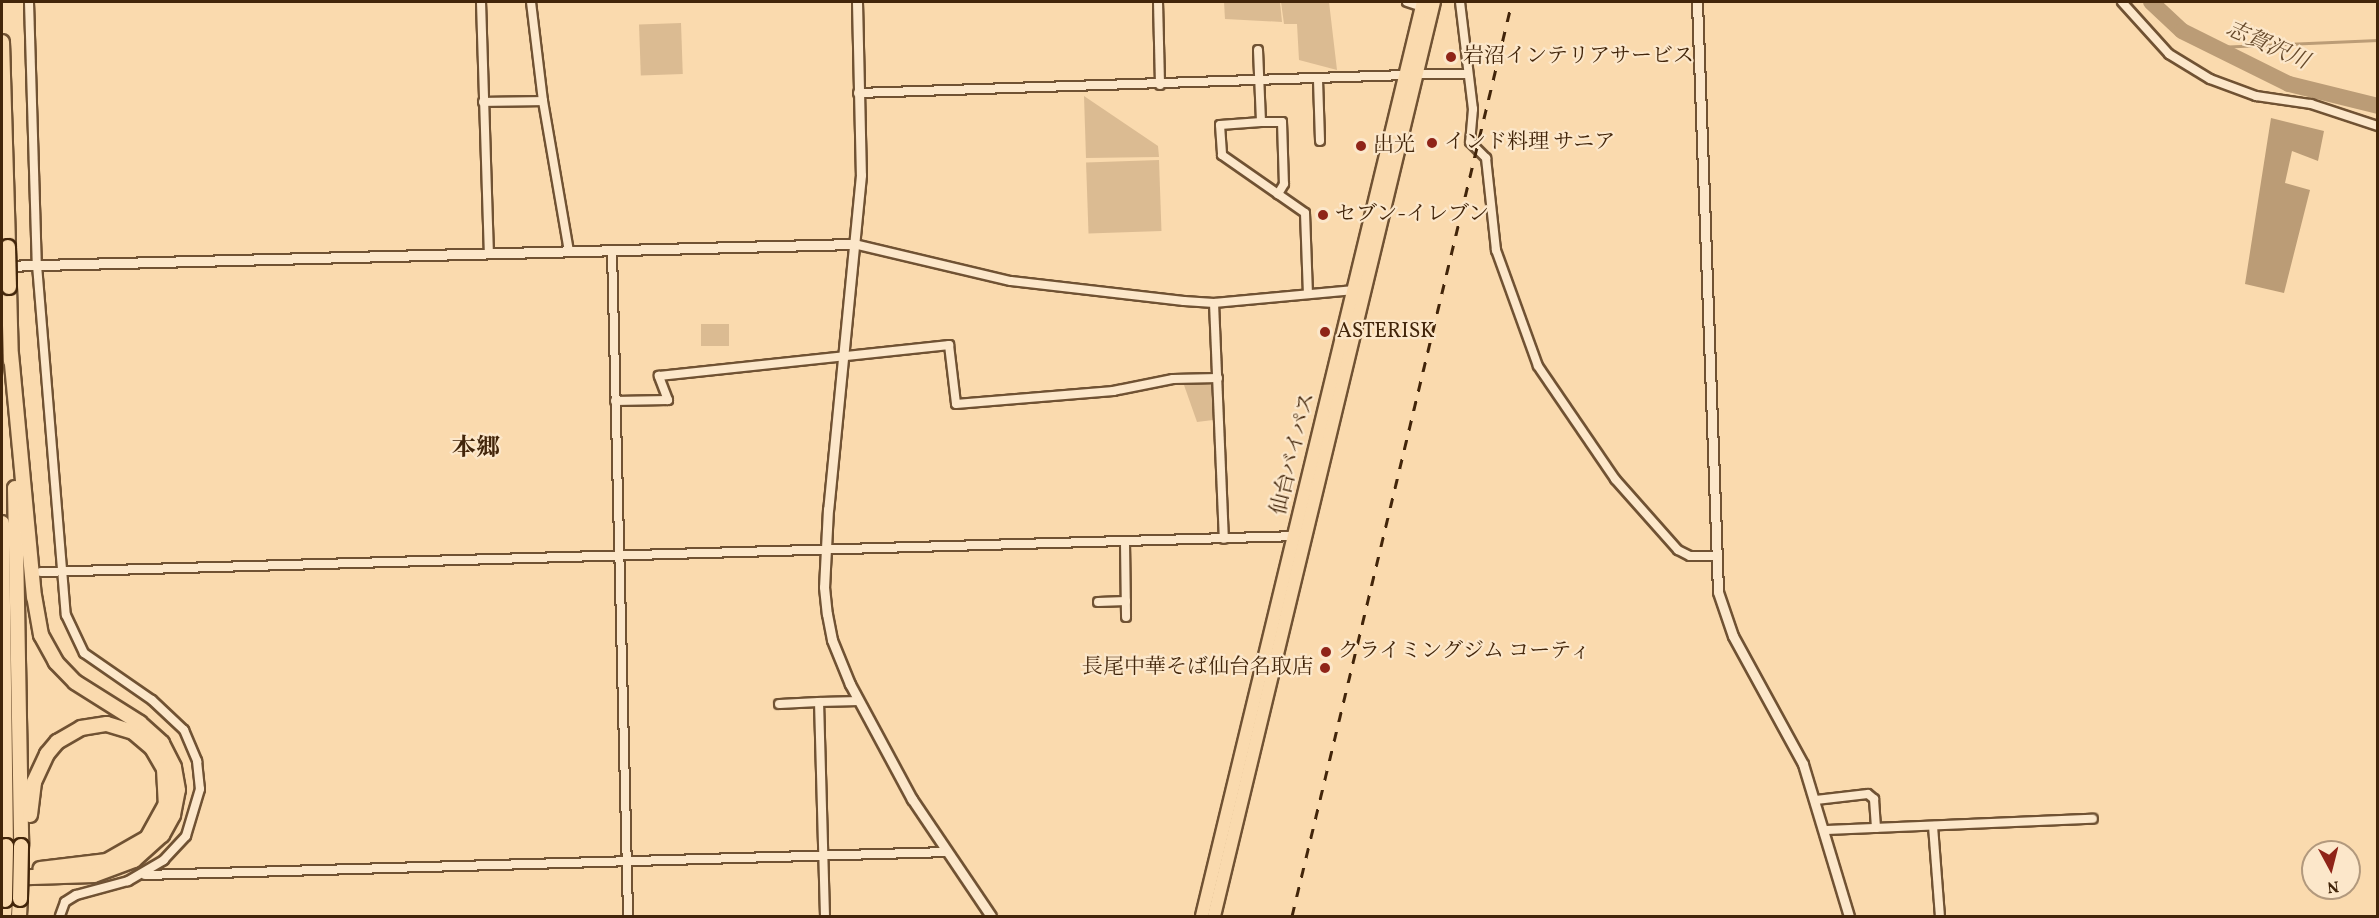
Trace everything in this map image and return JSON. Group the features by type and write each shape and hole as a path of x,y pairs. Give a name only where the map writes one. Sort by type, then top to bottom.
{"highway":[{"name":"仙台バイパス","path":"1214,916 1354,290 1434,2"},
{"name":"仙台バイパス","path":"1202,916 1300,537 1412,75 1422,4"},
{"path":"2,42 21,668 24,899 27,916"},
{"path":"2,878 94,875 134,860 162,836 173,815 178,790 174,766 162,743 140,723 75,682 56,662 41,635 34,597 11,355"},
{"path":"2,524 6,846 4,916"},
{"path":"2,868 92,865 122,855 147,838 162,816 168,793 164,769 152,748 133,732 107,724 81,728 57,742 34,782 25,846"},
{"path":"19,916 24,899"}],"street":[{"path":"29,2 37,265 60,572 66,615 84,653 173,718 184,730 197,760 200,789 193,820 178,848 143,875"},
{"path":"481,2 489,254"},
{"path":"531,2 543,101 569,252"},
{"path":"857,2 861,175 841,354 824,587 832,640 859,701 912,799 991,916"},
{"path":"1158,2 1160,85"},
{"path":"1407,2 1422,4"},
{"path":"1460,2 1473,109 1470,142 1486,158 1496,250 1538,366 1616,479 1678,550 1690,556 1715,556"},
{"path":"1697,2 1715,556 1723,613 1785,724 1816,800 1849,916"},
{"path":"2122,2 2169,54 2210,79 2256,96 2311,104 2378,126"},
{"path":"1258,50 1261,122"},
{"path":"858,93 1468,74"},
{"path":"1318,80 1320,141"},
{"path":"483,102 543,101"},
{"path":"1278,194 1284,184 1282,122 1220,125 1222,155 1305,213 1308,293"},
{"path":"2,266 854,244 1022,283 1214,303 1354,290"},
{"path":"612,250 628,916"},
{"path":"1214,303 1224,539"},
{"path":"615,401 665,400 659,376 841,354 949,345 956,404 1113,391 1173,379 1218,378"},
{"path":"41,572 1300,537"},
{"path":"1125,543 1126,617"},
{"path":"1098,602 1126,601"},
{"path":"779,704 859,701"},
{"path":"819,702 825,916"},
{"path":"1816,800 1868,794 1874,799 1876,828"},
{"path":"1825,830 2093,819"},
{"path":"1933,826 1940,916"},
{"path":"60,916 65,902 76,895 143,875 947,852"}],"shaded area":[{"path":"1224,2 1280,2 1282,22 1225,19"},
{"path":"1281,2 1329,2 1337,70 1299,60 1297,24 1284,24"},
{"path":"681,23 683,74 641,75 639,24"},
{"path":"1084,96 1158,146 1159,157 1086,158"},
{"path":"2271,118 2324,131 2318,161 2292,151 2285,183 2310,190 2284,293 2245,284"},
{"path":"1159,160 1161,231 1089,234 1086,163"},
{"path":"701,324 729,324 729,346 701,346"},
{"path":"1208,381 1212,385 1213,420 1197,422 1184,385"}],"waterway":[{"name":"志賀沢川","path":"2151,2 2182,31 2289,84 2378,106"},
{"path":"2216,47 2378,40"}],"railway":[{"path":"1292,916 1512,2"}],"place":[{"name":"岩沼インテリアサービス","path":"1451,57"},
{"name":"インド料理 サニア","path":"1432,143"},
{"name":"出光","path":"1361,146"},
{"name":"セブン-イレブン","path":"1323,215"},
{"name":"ASTERISK","path":"1325,332"},
{"name":"クライミングジム コーティ","path":"1326,652"},
{"name":"長尾中華そば仙台名取店","path":"1325,668"}],"district":[{"name":"本郷","path":"476,450"}]}
